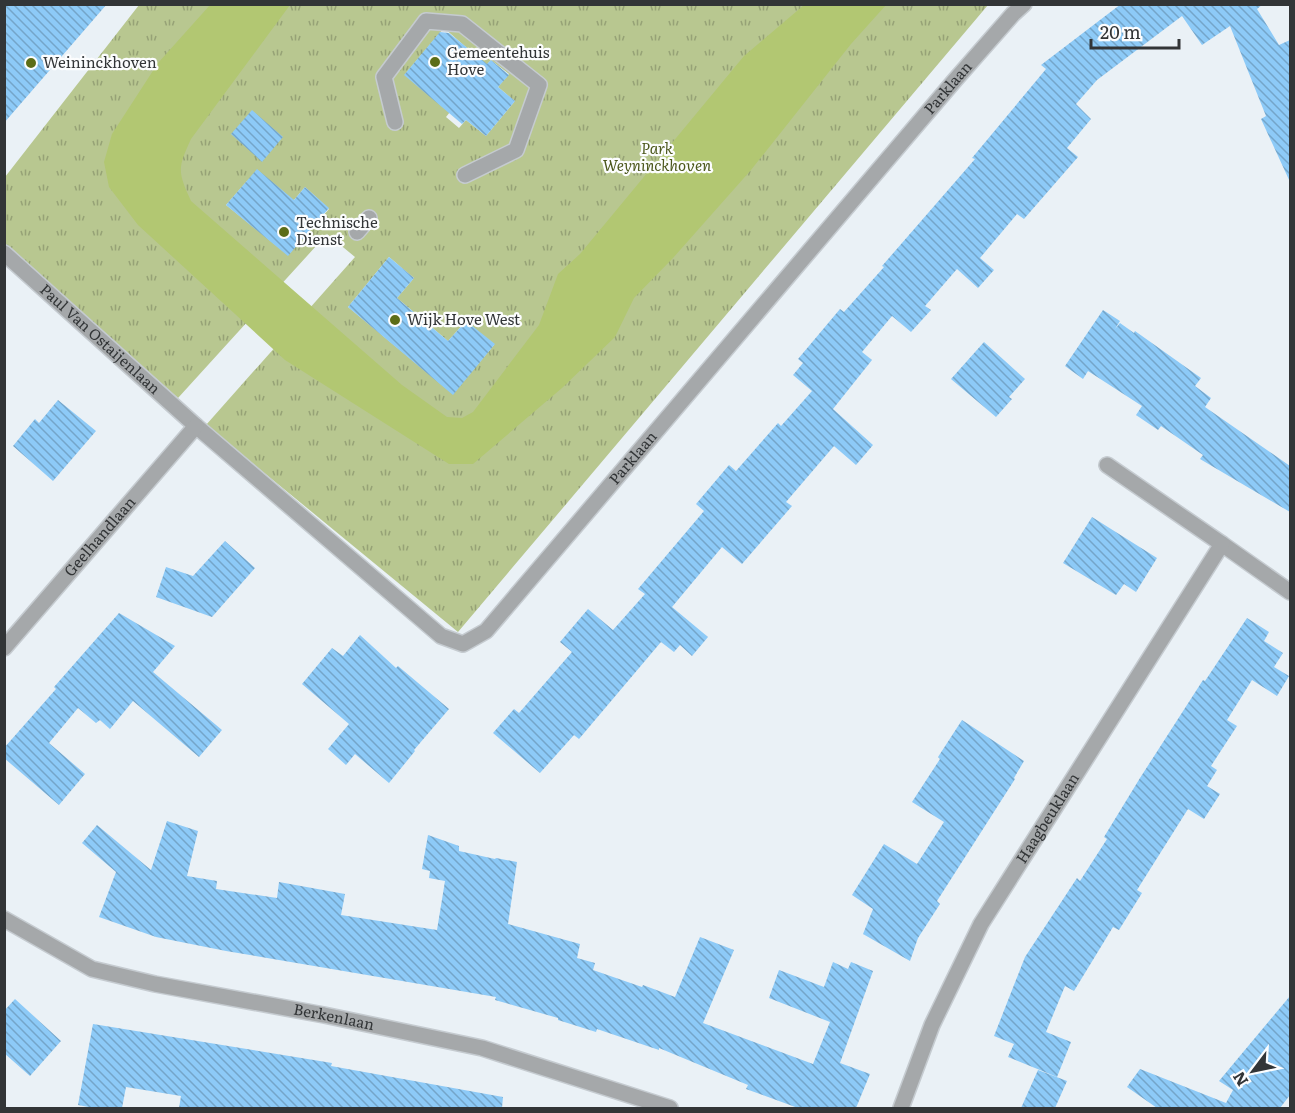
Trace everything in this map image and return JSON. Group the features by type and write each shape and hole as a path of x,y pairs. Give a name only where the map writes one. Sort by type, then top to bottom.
{"street":[{"name":"Parklaan","path":"196,426 441,636 463,644 486,631 1023,4"},
{"path":"395,122 384,77 426,21 462,24 539,86 516,150 465,175"},
{"path":"357,232 369,218"},
{"name":"Paul Van Ostaijenlaan","path":"4,253 196,426"},
{"name":"Geelhandlaan","path":"4,648 196,426"},
{"path":"1107,465 1290,592"},
{"name":"Haagbeuklaan","path":"901,1108 932,1025 981,924 1222,544"},
{"name":"Berkenlaan","path":"4,919 92,969 155,984 324,1015 482,1048 670,1108"}],"green space":[{"name":"Park Weyninckhoven","path":"139,5 988,5 458,632 206,425 355,257 327,234 178,398 5,245 5,177","holes":["444,28 467,48 481,71 491,60 509,74 498,87 515,101 486,136 466,120 459,128 446,117 454,107 405,74","247,181 262,192 294,200 305,187 329,209 288,255 226,205","389,257 414,278 397,298 448,341 466,321 494,345 453,394 348,307"]}],"shaded area":[{"path":"210,5 290,5 191,139 183,157 181,170 191,201 402,385 447,417 462,418 473,412 539,325 558,274 580,254 744,56 804,5 886,5 851,44 751,170 634,298 615,337 562,388 473,464 449,464 285,360 138,225 109,187 104,162 112,134 158,63"}],"building":[{"name":"Weininckhoven","path":"4,4 107,4 4,123"},
{"path":"1121,4 1263,4 1257,9 1279,45 1290,40 1290,182 1261,119 1266,116 1230,26 1202,45 1182,16 1097,80 1076,104 1091,119 1067,148 1078,157 1024,219 1017,214 980,258 994,270 978,288 957,269 925,306 931,310 911,332 892,316 862,352 872,360 833,409 873,445 856,465 834,446 786,502 792,506 742,564 722,547 672,607 708,637 692,656 680,645 674,652 661,642 579,739 574,735 540,773 493,733 514,709 519,713 572,652 560,642 588,609 613,630 645,594 638,589 704,511 696,504 729,465 736,471 778,423 781,426 812,391 793,375 803,363 798,359 840,309 844,312 884,267 882,266 975,159 972,158 1046,69 1041,65"},
{"path":"440,32 449,33 487,64 491,60 509,75 498,87 515,101 486,136 466,120 462,124 404,75"},
{"path":"252,110 283,137 262,162 231,134"},
{"name":"Technische Dienst","path":"257,169 294,200 305,187 329,208 288,256 226,205"},
{"path":"389,257 414,278 397,298 448,341 466,321 495,344 453,395 348,307"},
{"path":"1103,310 1120,321 1115,329 1120,323 1134,333 1135,331 1201,378 1195,386 1211,398 1205,407 1290,466 1290,512 1200,459 1203,455 1161,426 1158,430 1136,415 1142,406 1088,371 1083,379 1065,366"},
{"path":"984,342 1025,379 996,417 951,379"},
{"path":"58,400 96,431 53,481 13,446 35,419 39,423"},
{"path":"1092,517 1157,558 1136,592 1124,584 1116,595 1063,563"},
{"path":"225,541 255,568 212,617 156,597 166,567 193,576"},
{"path":"119,613 175,646 153,672 222,730 199,757 133,701 110,729 100,720 96,723 78,708 49,743 85,774 59,805 4,758 4,748"},
{"path":"1247,618 1269,632 1264,641 1283,653 1274,667 1289,676 1277,696 1252,680 1227,720 1237,726 1211,766 1217,770 1207,786 1220,794 1204,819 1188,809 1137,890 1142,893 1119,930 1113,927 1074,991 1065,986 1046,1032 1071,1042 1057,1077 1008,1057 1014,1044 994,1036 1025,957 1077,878 1080,881 1107,839 1104,837 1140,778 1203,680 1205,681"},
{"path":"360,635 396,668 398,666 449,709 389,783 355,754 346,765 328,749 349,724 302,684 332,648 343,656"},
{"path":"962,720 1024,761 1015,779 937,901 940,904 918,938 910,961 863,934 873,909 852,895 884,844 917,864 944,822 912,802"},
{"path":"167,821 198,831 187,876 217,881 216,889 277,898 279,882 345,894 341,915 437,930 445,881 429,878 430,871 422,869 428,835 459,846 459,851 517,862 508,924 580,944 577,958 595,963 593,970 675,997 700,937 734,950 703,1023 813,1064 830,1022 769,998 779,970 824,987 833,962 848,969 851,962 873,971 840,1063 870,1074 856,1108 798,1108 746,1089 748,1085 659,1048 659,1050 597,1029 596,1032 558,1020 558,1018 495,1000 496,997 156,937 99,917 116,872 82,843 97,825 151,870"},
{"path":"1290,996 1290,1095 1280,1108 1157,1108 1127,1087 1140,1069 1226,1103 1233,1090 1219,1081"},
{"path":"15,999 61,1041 30,1076 4,1053 4,1011"},
{"path":"93,1024 332,1063 331,1066 503,1097 502,1108 179,1108 181,1096 126,1087 122,1108 94,1108 78,1105"},
{"path":"1038,1070 1067,1081 1055,1108 1021,1108"}],"place":[{"name":"Gemeentehuis Hove","path":"435,62"},
{"name":"Weininckhoven","path":"31,63"},
{"name":"Technische Dienst","path":"284,232"},
{"name":"Wijk Hove West","path":"395,320"}]}
